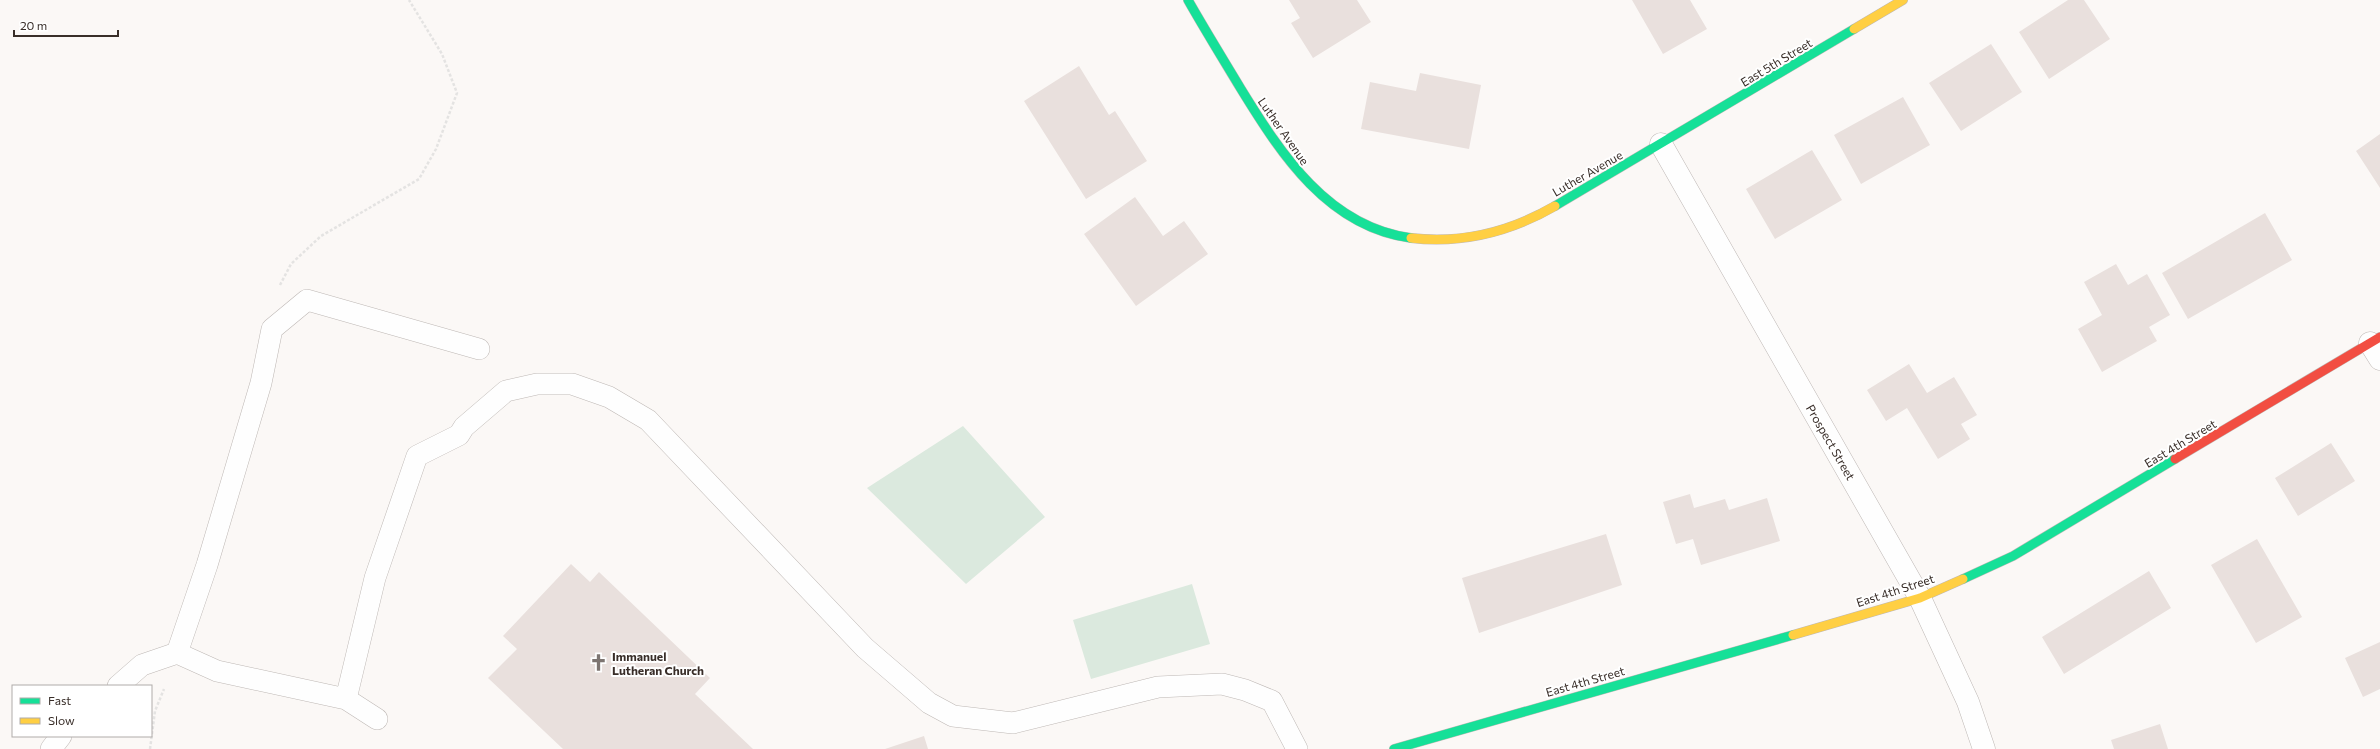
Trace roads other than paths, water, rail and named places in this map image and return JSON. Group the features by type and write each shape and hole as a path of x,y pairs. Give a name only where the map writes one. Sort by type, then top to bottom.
{"street":[{"name":"Luther Avenue","path":"1188,0 1282,154 1303,179 1330,204 1353,219 1380,233 1414,240 1446,241 1505,232 1534,218 1661,144"},
{"name":"East 5th Street","path":"1661,144 1903,0"},
{"name":"Prospect Street","path":"1661,144 1920,598 1968,702 1984,749"},
{"name":"East 4th Street","path":"1394,749 1920,598 2013,556 2377,346"}],"lane":[{"path":"177,653 207,565 262,383 272,329 307,300 479,349"},
{"path":"346,699 375,578 417,456 459,435 464,427 506,391 537,384 572,384 608,397 648,420 866,648 929,703 953,716 1013,723 1158,687 1222,684 1246,690 1272,701 1297,749"},
{"path":"119,685 142,665 177,653 216,671 346,699 377,719"},
{"path":"51,749 60,737"}],"place":[{"name":"Immanuel Lutheran Church","path":"599,663"}]}
